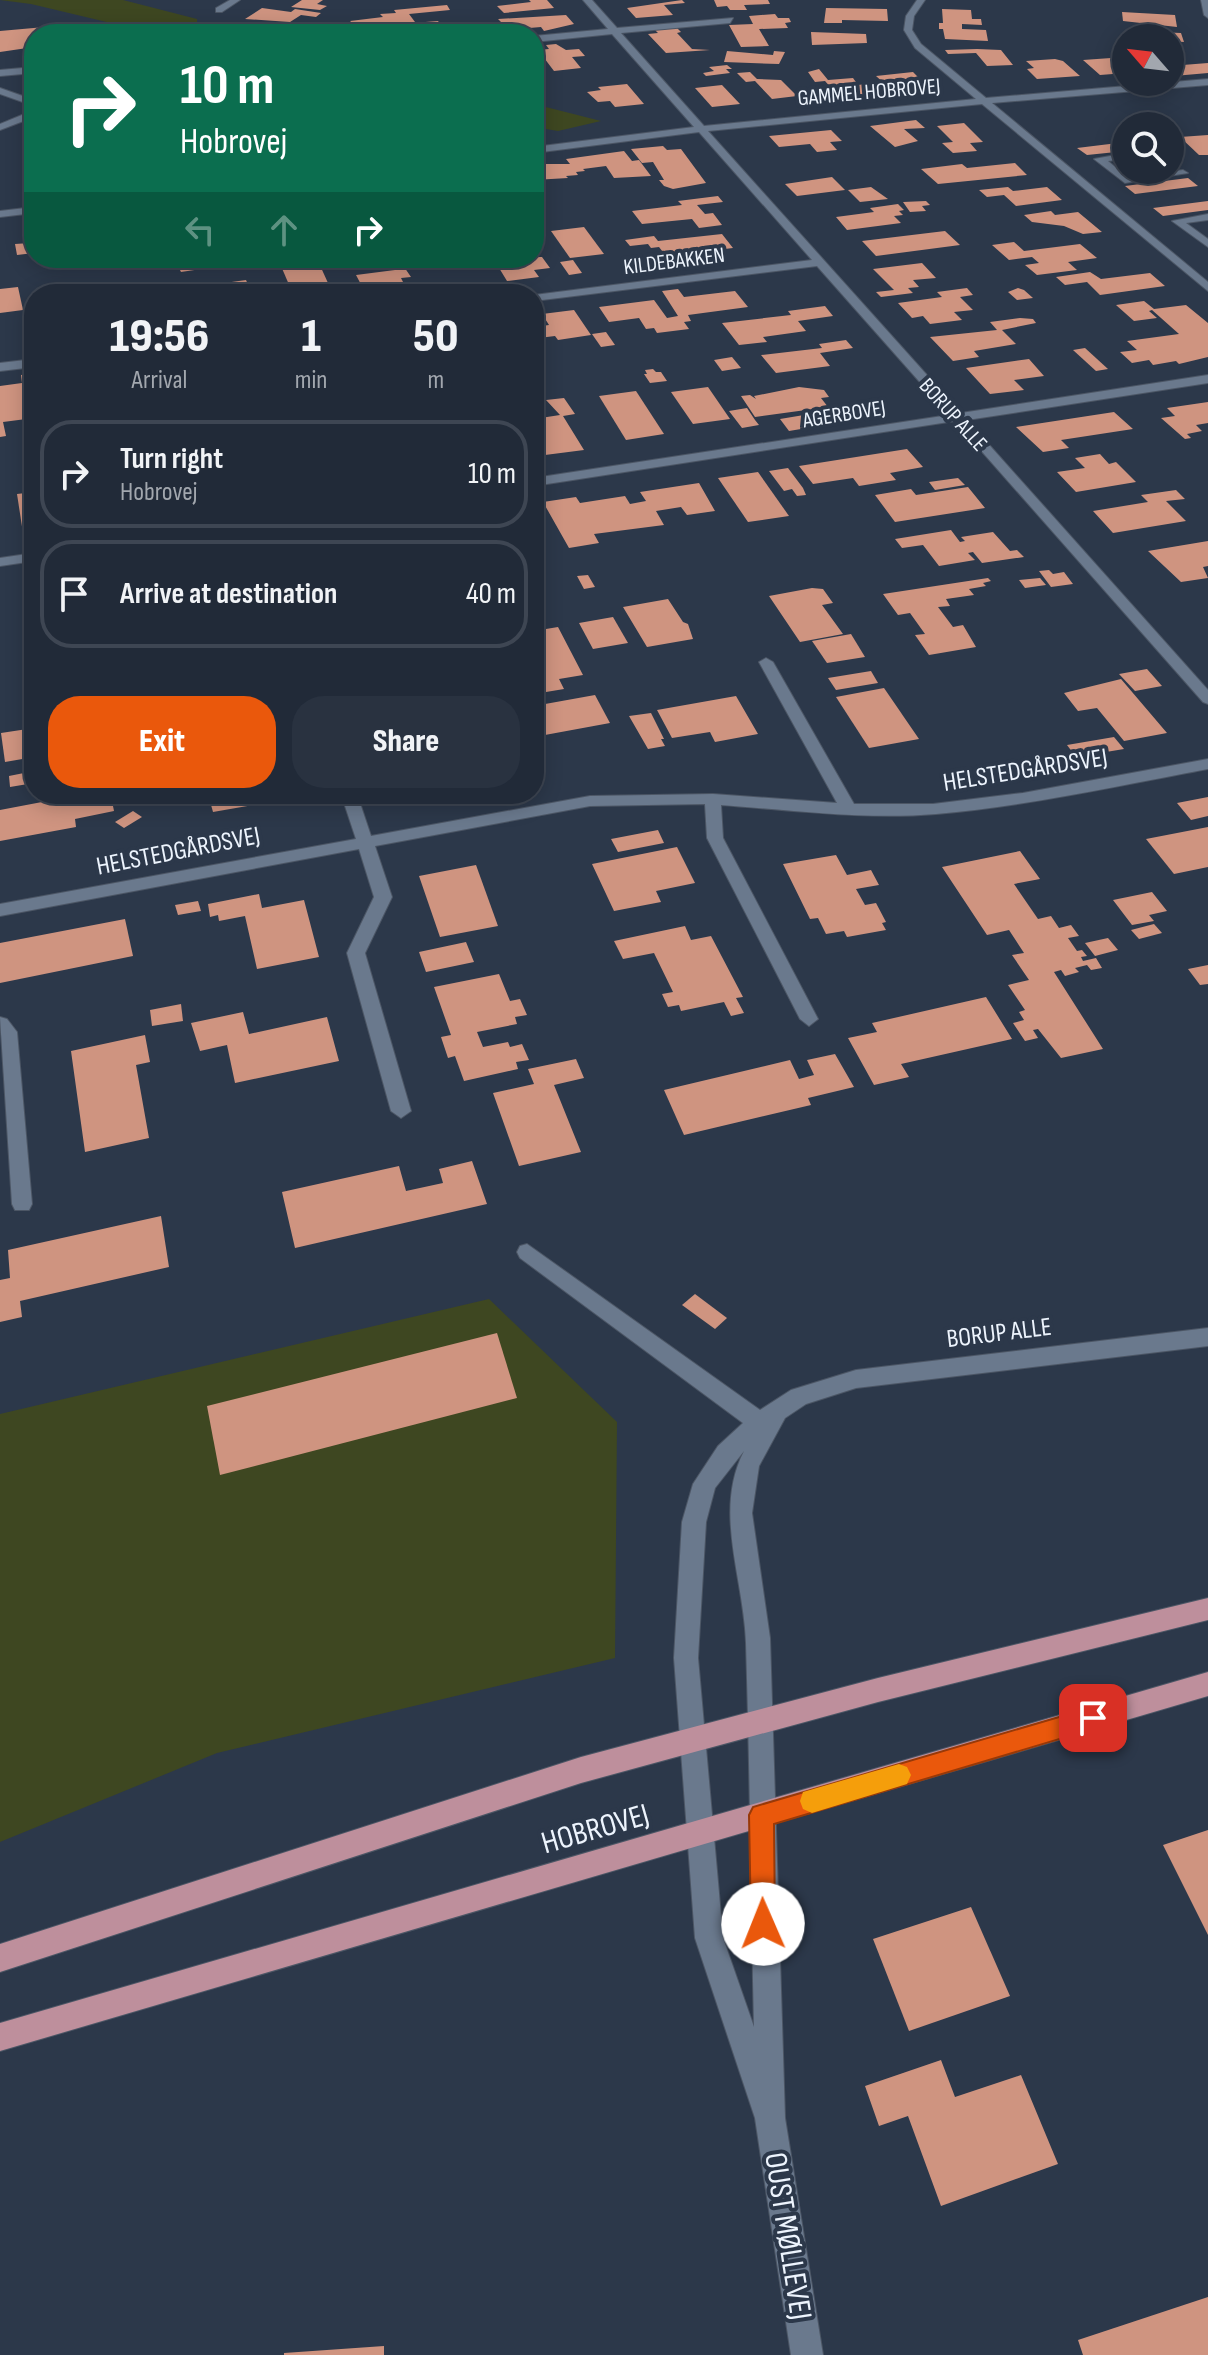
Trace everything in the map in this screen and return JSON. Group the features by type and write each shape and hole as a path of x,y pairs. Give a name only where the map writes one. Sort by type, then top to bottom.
{"main road":[{"name":"HOBROVEJ","path":"0,1958 581,1770 878,1690 1208,1609"},
{"name":"HOBROVEJ","path":"0,2037 1208,1684"}],"street":[{"path":"219,10 236,0"},
{"name":"BORUP ALLE","path":"587,0 1208,699"},
{"path":"921,0 910,16 908,30 918,46 1208,288"},
{"path":"1205,0 1208,15"},
{"path":"544,38 730,20"},
{"path":"0,73 24,71"},
{"name":"GAMMEL HOBROVEJ","path":"544,149 700,128 1208,82"},
{"path":"1195,83 1208,93"},
{"path":"0,92 24,100"},
{"path":"0,127 24,120"},
{"path":"544,140 566,146"},
{"path":"1112,158 1099,159 1112,170"},
{"path":"1099,171 1112,170"},
{"path":"1071,174 1085,172"},
{"path":"0,214 24,211"},
{"path":"1208,217 1177,221 1208,244"},
{"path":"1176,234 1191,232"},
{"path":"1148,237 1162,235"},
{"name":"KILDEBAKKEN","path":"544,297 819,262"},
{"path":"0,367 24,364"},
{"name":"AGERBOVEJ","path":"544,480 1208,379"},
{"path":"0,562 24,558"},
{"path":"766,662 849,809"},
{"name":"HELSTEDGÅRDSVEJ","path":"0,910 590,801 713,799 849,809 933,809 1023,798 1208,764"},
{"path":"713,799 715,838 809,1019"},
{"path":"353,804 383,897 356,953 401,1111"},
{"path":"0,1024 8,1032 22,1204"},
{"path":"527,1252 764,1425"},
{"name":"BORUP ALLE","path":"692,1740 686,1658 694,1522 705,1484 726,1453 799,1397 828,1385 856,1379 1208,1337"},
{"name":"BORUP ALLE","path":"760,1722 758,1638 740,1513 748,1466 764,1425"},
{"name":"OUST MØLLEVEJ","path":"760,1722 770,2118 807,2355"},
{"name":"OUST MØLLEVEJ","path":"692,1740 709,1938 770,2118"}],"green space":[{"path":"0,0 123,0 197,19 197,24 115,24 31,4"},
{"path":"544,107 601,121 558,131 544,129"},
{"path":"489,1299 617,1422 615,1658 217,1753 0,1842 0,1414"}],"building":[{"path":"302,0 323,0 317,4 327,6 320,10 291,7"},
{"path":"529,0 547,0 554,8 504,13 497,6 531,2"},
{"path":"682,0 685,3 664,5 673,15 636,18 627,8"},
{"path":"714,0 768,0 770,4 744,5 747,10 730,10 727,6 717,7"},
{"path":"447,5 450,10 409,14 415,22 399,24 353,24 350,21 383,17 380,14 396,13 394,10"},
{"path":"262,8 321,13 316,17 301,15 290,22 245,19"},
{"path":"826,8 887,9 888,21 842,20 842,23 824,23"},
{"path":"942,9 971,10 972,19 981,19 982,25 962,24 962,29 986,30 988,41 945,39 943,29 939,29 939,23 943,23"},
{"path":"1122,12 1175,15 1176,24 1150,24 1123,21"},
{"path":"775,14 778,18 789,18 791,22 785,23 788,28 759,29 769,46 741,47 729,25 753,24 749,16"},
{"path":"566,15 574,24 544,31 544,24 502,23 498,19"},
{"path":"438,21 440,24 414,24"},
{"path":"677,28 681,32 677,33 692,49 710,50 666,53 648,34 658,33 655,30"},
{"path":"24,29 24,48 0,52 0,31"},
{"path":"811,32 866,34 867,43 812,45"},
{"path":"556,44 566,50 579,49 585,56 572,57 581,68 554,71 544,58 544,49 549,49 546,45"},
{"path":"945,50 1001,50 1013,65 987,66 976,53 948,54"},
{"path":"727,51 773,55 774,51 785,52 779,64 724,62"},
{"path":"1111,58 1112,74 1100,75 1083,60"},
{"path":"1026,61 1063,61 1080,76 1037,79 1027,69 1034,68"},
{"path":"1208,63 1208,73 1184,75 1184,65"},
{"path":"727,65 732,69 726,69 730,73 706,76 703,73 714,71 709,67"},
{"path":"819,69 828,80 853,78 858,85 866,84 871,90 862,90 868,97 841,99 825,81 815,82 808,72"},
{"path":"750,72 757,79 781,80 797,96 772,99 755,81 746,82 737,73"},
{"path":"913,72 922,81 913,82 922,90 895,93 876,76"},
{"path":"627,84 644,104 615,107 610,101 598,102 587,92 601,90 598,87"},
{"path":"722,85 740,104 712,107 695,88"},
{"path":"916,120 925,128 904,129 918,141 895,147 870,126"},
{"path":"964,123 983,142 970,143 977,151 953,153 942,143 953,142 937,126"},
{"path":"831,130 842,141 830,142 837,150 817,152 810,144 779,147 769,136"},
{"path":"1208,135 1208,155 1199,155 1184,141 1184,137"},
{"path":"1112,144 1112,152 1087,155 1077,148"},
{"path":"663,146 667,150 681,149 706,183 673,189 664,186 659,180 664,180 653,162 642,163 631,149"},
{"path":"624,151 632,161 639,160 651,176 614,178 606,166 583,169 585,171 576,172 578,175 566,176 568,178 544,179 544,164 570,164 566,159"},
{"path":"1015,163 1027,175 938,184 921,169 962,164 967,168"},
{"path":"832,177 845,190 797,196 785,184"},
{"path":"1184,179 1198,186 1135,194 1125,186 1184,184"},
{"path":"871,187 888,199 860,202 848,190"},
{"path":"1008,187 1013,191 1047,187 1062,200 1016,206 1004,195 987,197 979,190"},
{"path":"718,196 723,202 697,205 705,214 713,213 722,225 699,228 692,219 642,224 632,211 682,205 678,201"},
{"path":"926,201 930,205 922,206 926,211 910,212 903,202"},
{"path":"1208,201 1208,210 1163,216 1153,208"},
{"path":"898,204 904,210 899,211 903,215 894,216 901,223 847,230 836,217 874,212 870,208"},
{"path":"1051,211 1055,215 1078,212 1102,232 1083,234 1064,226 1032,222 1024,215"},
{"path":"584,227 604,254 570,258 551,231"},
{"path":"945,231 960,245 876,256 862,241"},
{"path":"722,234 733,248 666,256 659,247 651,248 648,244 630,246 625,240 654,236 658,241"},
{"path":"1014,242 1024,251 1080,244 1097,258 1068,262 1077,270 1037,275 1025,265 1039,263 1032,257 1009,260 992,245"},
{"path":"24,243 24,254 17,255 15,244"},
{"path":"544,260 550,268 534,270 539,277 507,281 499,268 544,268"},
{"path":"573,260 582,273 569,275 560,262"},
{"path":"922,263 936,278 913,280 919,287 908,288 913,293 881,297 876,292 894,290 873,269"},
{"path":"179,268 208,268 181,272"},
{"path":"282,268 321,268 328,284 289,284"},
{"path":"405,268 411,277 401,278 404,284 361,284 356,275"},
{"path":"1090,272 1101,279 1150,273 1165,286 1100,295 1087,282 1065,285 1056,277"},
{"path":"246,280 248,284 217,284"},
{"path":"18,287 23,310 0,313 0,289"},
{"path":"967,288 973,295 960,297 973,310 954,312 962,320 930,324 923,316 912,318 898,303 942,297 937,292"},
{"path":"1018,288 1033,298 1017,300 1008,292"},
{"path":"678,289 684,297 735,291 748,307 688,315 691,321 684,322 689,329 657,333 654,328 646,329 639,318 609,322 599,307 654,300 667,318 678,316 662,291"},
{"path":"1144,301 1154,309 1186,305 1208,323 1208,357 1179,364 1176,361 1153,365 1149,360 1132,363 1120,352 1137,350 1127,341 1179,334 1152,310 1149,311 1157,318 1134,321 1116,305"},
{"path":"825,306 833,316 798,321 806,331 763,337 767,342 739,345 722,323 791,315 788,311"},
{"path":"574,310 591,335 558,340 555,336 544,337 544,326 549,325 544,314"},
{"path":"1033,319 1036,323 1002,330 1016,344 974,351 979,357 953,361 930,337 997,330 990,322"},
{"path":"606,332 615,345 601,347 592,334"},
{"path":"846,340 853,348 820,353 830,366 776,373 761,355 822,348 819,344"},
{"path":"1085,348 1108,369 1096,371 1073,350"},
{"path":"732,357 741,368 722,371 714,360"},
{"path":"1029,359 1044,376 1014,380 1024,390 990,394 966,368"},
{"path":"645,370 661,372 667,381 650,383 644,374 647,374"},
{"path":"21,375 24,375 24,419 3,422 6,436 0,437 0,386 22,383"},
{"path":"708,387 730,419 693,424 671,392"},
{"path":"799,387 824,390 829,397 821,398 828,407 755,417 741,396 750,395 756,399 754,396"},
{"path":"636,391 664,434 626,440 599,396"},
{"path":"564,398 575,414 563,416 584,450 545,455 544,417 560,415 546,400"},
{"path":"1208,402 1208,423 1196,425 1202,431 1187,434 1191,438 1185,439 1161,418 1175,416 1167,408"},
{"path":"747,408 759,425 742,428 729,411"},
{"path":"1114,412 1133,429 1061,440 1069,448 1043,452 1016,427"},
{"path":"804,415 813,427 789,431 780,419"},
{"path":"907,449 923,467 890,473 896,480 859,486 853,478 813,484 799,466"},
{"path":"1100,454 1109,464 1116,462 1136,482 1076,492 1057,472 1085,468 1075,458"},
{"path":"788,468 806,495 797,496 792,489 784,491 769,471"},
{"path":"758,472 789,516 748,522 718,478"},
{"path":"958,478 965,485 935,490 929,482"},
{"path":"699,483 715,511 687,515 681,507 656,511 664,525 594,534 599,543 569,548 544,504 576,497 580,503 625,496 630,504 646,501 640,492"},
{"path":"968,487 985,508 895,522 875,495 911,489 916,495"},
{"path":"1176,490 1185,499 1166,501 1186,521 1113,533 1093,511 1148,502 1141,495"},
{"path":"24,493 24,533 23,533 17,494"},
{"path":"951,530 960,542 965,541 961,537 993,532 1010,551 1017,550 1024,557 982,563 973,552 968,553 975,560 939,566 923,545 902,548 895,539"},
{"path":"1208,541 1208,566 1203,567 1208,578 1181,582 1148,551"},
{"path":"1049,570 1053,574 1064,572 1073,584 1051,587 1039,571"},
{"path":"588,575 595,587 584,589 577,576"},
{"path":"988,578 991,581 983,583 986,586 969,589 974,595 946,599 950,606 938,607 953,627 963,625 976,647 929,655 915,635 925,634 910,613 898,615 883,594"},
{"path":"1040,578 1046,585 1025,588 1019,580"},
{"path":"812,588 823,589 833,603 822,605 843,634 800,642 769,596"},
{"path":"668,599 683,622 688,624 693,639 647,647 623,607"},
{"path":"613,617 628,643 593,649 579,623"},
{"path":"558,627 583,675 559,679 564,689 544,692 544,629"},
{"path":"851,634 865,657 827,663 812,641"},
{"path":"1147,669 1162,686 1135,691 1119,674"},
{"path":"871,671 878,683 836,690 828,678"},
{"path":"1121,679 1167,733 1124,741 1097,708 1078,711 1064,693"},
{"path":"884,688 919,739 869,748 836,697"},
{"path":"595,695 610,723 544,735 544,704"},
{"path":"736,696 758,734 715,742 710,732 672,738 657,710"},
{"path":"651,713 665,746 648,749 629,716"},
{"path":"24,730 24,759 5,762 1,733"},
{"path":"1114,737 1124,749 1076,757 1067,745"},
{"path":"24,773 24,785 10,787 9,776"},
{"path":"1208,797 1208,816 1191,820 1177,803"},
{"path":"32,804 113,804 114,811 75,819 76,827 0,841 0,810"},
{"path":"211,804 258,804 213,812"},
{"path":"133,811 142,817 124,828 115,822"},
{"path":"1208,827 1208,867 1174,874 1146,839"},
{"path":"658,830 664,843 618,852 611,839"},
{"path":"677,847 695,883 656,891 661,902 614,911 592,864"},
{"path":"1020,851 1040,879 1014,884 1038,919 1051,916 1059,928 1071,925 1079,936 1068,938 1077,951 1082,950 1087,956 1081,957 1083,961 1096,958 1102,968 1091,970 1087,965 1075,968 1079,972 1065,976 1061,970 1054,972 1103,1049 1061,1058 1038,1029 1033,1030 1038,1038 1025,1041 1013,1023 1024,1020 1019,1012 1025,1010 1008,985 1029,980 1012,955 1024,953 1009,930 987,935 942,867"},
{"path":"836,855 847,875 871,870 879,885 856,889 865,905 876,903 886,922 882,923 886,930 847,937 844,931 826,934 818,918 810,919 783,864"},
{"path":"476,865 498,926 440,937 419,876"},
{"path":"1152,892 1167,911 1149,915 1154,921 1132,925 1113,900"},
{"path":"259,894 262,908 304,900 319,957 257,969 245,916 219,921 218,915 210,917 208,904"},
{"path":"198,901 201,911 178,915 175,905"},
{"path":"125,919 133,956 0,983 0,943"},
{"path":"1154,924 1162,933 1139,939 1131,930"},
{"path":"685,926 691,940 711,936 743,997 736,998 744,1013 731,1016 724,1002 681,1011 679,1005 668,1007 662,994 673,992 654,953 623,959 614,941"},
{"path":"1108,938 1118,950 1095,956 1085,943"},
{"path":"466,942 474,962 426,972 419,952"},
{"path":"1208,965 1208,984 1200,985 1188,969"},
{"path":"499,974 510,1001 520,999 527,1015 515,1017 517,1024 477,1032 483,1047 508,1042 510,1047 522,1044 529,1060 516,1062 518,1069 464,1081 455,1056 448,1058 441,1037 451,1035 434,987"},
{"path":"986,997 1012,1039 901,1064 909,1077 874,1085 848,1038 877,1032 872,1023"},
{"path":"181,1004 183,1021 152,1026 150,1010"},
{"path":"243,1012 249,1034 327,1017 339,1061 235,1083 227,1045 200,1051 191,1023"},
{"path":"145,1035 150,1062 136,1065 149,1138 85,1152 71,1051"},
{"path":"835,1054 854,1087 808,1098 811,1105 684,1135 664,1090 790,1060 799,1079 814,1075 807,1060"},
{"path":"576,1059 584,1078 554,1085 581,1152 519,1166 493,1093 534,1084 528,1069"},
{"path":"472,1161 487,1204 295,1248 282,1192 399,1166 406,1191 443,1183 439,1169"},
{"path":"161,1216 169,1267 20,1301 22,1317 0,1322 0,1280 10,1278 8,1250"},
{"path":"695,1294 727,1318 715,1329 682,1305"},
{"path":"497,1333 517,1398 220,1475 207,1406"},
{"path":"1208,1830 1208,1935 1163,1845"},
{"path":"971,1907 1010,1996 909,2031 873,1939"},
{"path":"941,2060 955,2097 1021,2075 1058,2164 941,2206 908,2116 879,2126 865,2086"},
{"path":"1208,2297 1208,2355 1083,2355 1078,2340"},
{"path":"384,2346 384,2355 284,2355 284,2353"}],"slow traffic":[{"path":"812,1801 899,1775"}],"route":[{"path":"763,1924 761,1815 1093,1718"}]}
